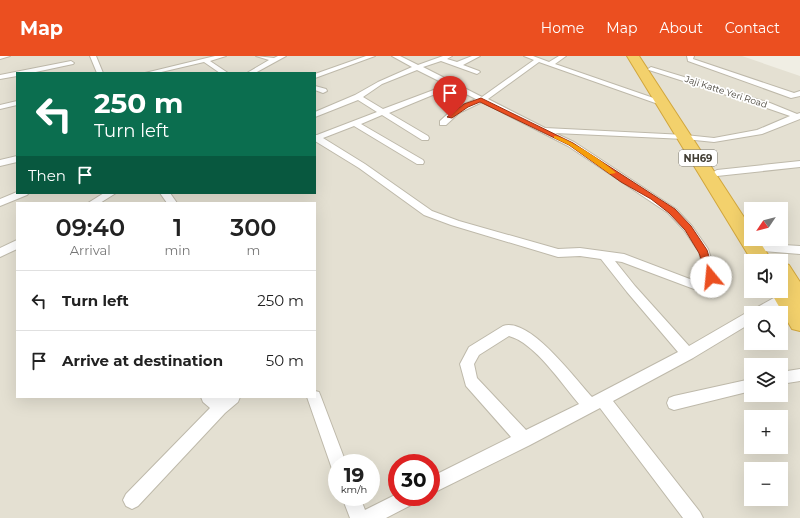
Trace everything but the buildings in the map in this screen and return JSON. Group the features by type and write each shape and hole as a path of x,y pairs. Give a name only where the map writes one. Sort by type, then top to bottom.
{"highway":[{"name":"NH69","path":"633,56 664,103 717,173 744,213"},
{"name":"NH69","path":"642,56 690,137 767,252"},
{"path":"789,296 800,322"}],"street":[{"path":"0,57 7,56"},
{"path":"28,72 71,66 68,56"},
{"path":"93,56 100,72"},
{"path":"153,72 223,56"},
{"path":"258,56 275,60"},
{"path":"252,72 283,56"},
{"path":"316,76 372,56"},
{"path":"316,137 362,166 428,213 491,234 558,253 580,252 624,258 694,285 707,284 711,277 704,252 688,228 672,211 571,144 395,56"},
{"path":"316,115 358,97 380,83 418,67 450,56"},
{"path":"457,64 477,56"},
{"path":"527,56 664,103"},
{"path":"550,64 563,56"},
{"path":"691,56 689,57 690,60 798,96"},
{"path":"442,59 477,72"},
{"path":"205,60 223,72"},
{"path":"444,123 456,111 489,96 539,60"},
{"name":"Jaji Katte Yeri Road","path":"651,69 799,116"},
{"path":"0,77 16,74"},
{"path":"316,137 452,85"},
{"path":"316,88 323,91"},
{"path":"358,97 425,138"},
{"path":"0,107 16,105"},
{"path":"542,130 690,137 714,140 759,132 799,116"},
{"path":"354,123 420,162"},
{"path":"0,163 16,159"},
{"path":"717,173 800,164"},
{"path":"0,203 22,194"},
{"path":"99,199 109,194"},
{"path":"0,253 16,245"},
{"path":"767,252 800,250"},
{"path":"605,256 630,289 688,354"},
{"path":"771,306 789,296"},
{"path":"440,482 597,403 688,354 744,321"},
{"path":"524,440 471,381 468,364 474,351 508,330 522,334 537,346 597,403 694,518"},
{"path":"788,377 800,375"},
{"path":"674,404 744,387"},
{"path":"209,398 220,408"},
{"path":"132,500 220,408 232,398"},
{"path":"314,398 335,454"},
{"path":"354,506 359,518"},
{"path":"367,518 391,506"}],"shaded area":[{"path":"0,56 742,56 800,76 800,518 0,518"}],"slow traffic":[{"path":"556,137 571,144 613,173"}],"route":[{"path":"450,117 466,105 481,100 571,144 672,211 688,228 704,252 711,277"}]}
